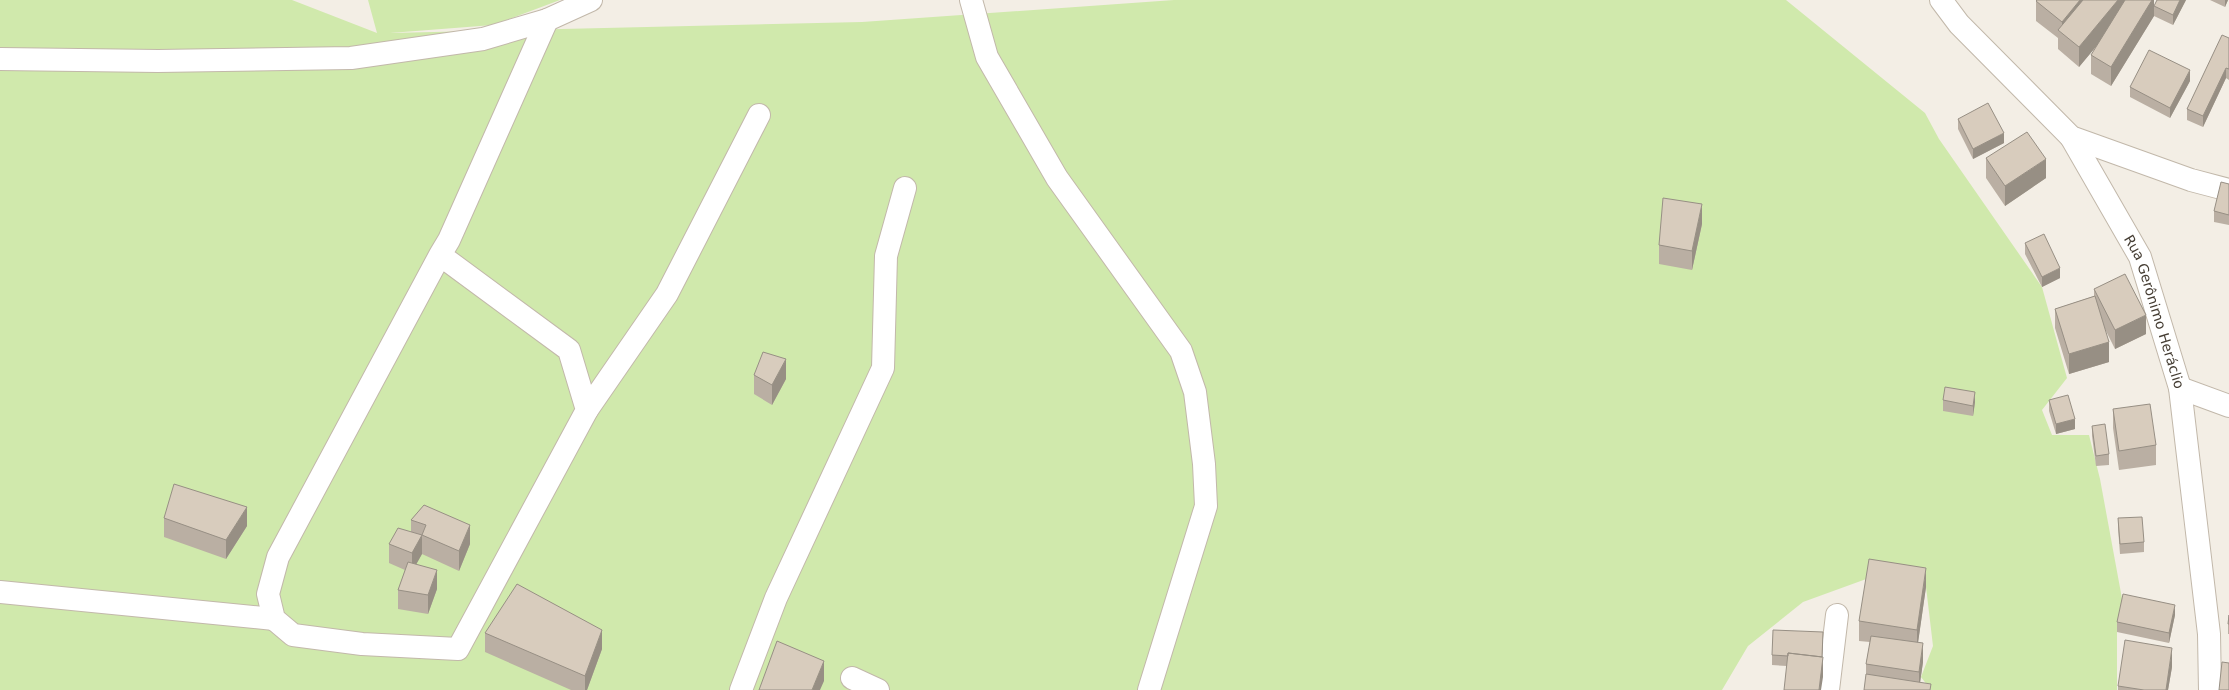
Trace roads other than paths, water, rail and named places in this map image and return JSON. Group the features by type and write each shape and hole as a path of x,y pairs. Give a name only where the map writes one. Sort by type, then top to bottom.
{"street":[{"path":"0,59 158,61 351,58 483,38 547,20 592,0"},
{"path":"971,0 987,57 1057,178 1181,351 1195,392 1204,464 1206,506 1149,690"},
{"name":"Rua Gerônimo Heráclio","path":"1941,0 1959,24 2071,137 2140,257 2180,388 2209,634 2210,690"},
{"path":"274,620 268,594 278,557 452,233 547,20"},
{"path":"0,592 274,620 293,635 362,644 458,649 587,410 667,294 758,115"},
{"path":"2071,137 2191,180 2229,190"},
{"path":"741,690 776,598 883,368 886,256 905,188"},
{"path":"440,255 569,350 587,410"},
{"path":"2180,388 2229,406"},
{"path":"1828,690 1837,615"},
{"path":"852,678 878,690"}]}
